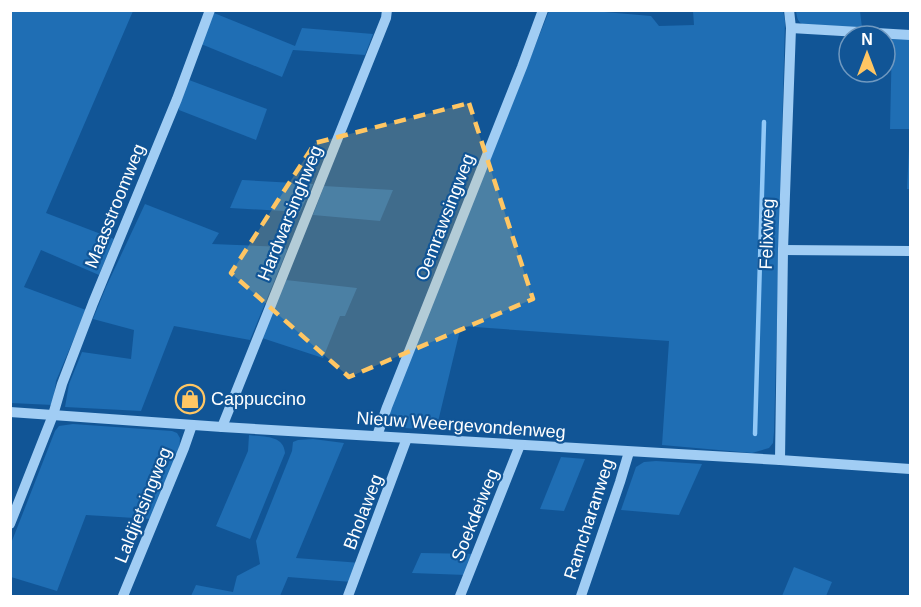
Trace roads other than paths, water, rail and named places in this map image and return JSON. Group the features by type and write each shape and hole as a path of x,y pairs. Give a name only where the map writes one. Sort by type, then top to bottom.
{"street":[{"name":"Maasstroomweg","path":"10,524 53,415 62,384 93,303 177,99 210,10"},
{"name":"Hardwarsinghweg","path":"222,427 386,18 387,10"},
{"name":"Oemrawsingweg","path":"377,436 543,10"},
{"name":"Felixweg","path":"780,460 783,250 791,28 789,10"},
{"path":"791,28 910,35"},
{"path":"783,250 910,251"},
{"name":"Nieuw Weergevondenweg","path":"10,412 910,469"},
{"name":"Laldjietsingweg","path":"123,597 192,424"},
{"name":"Bholaweg","path":"348,597 407,438"},
{"name":"Soekdeiweg","path":"460,597 520,446"},
{"name":"Ramcharanweg","path":"581,597 629,452"}],"waterway":[{"path":"755,434 764,122"}],"place":[{"name":"Cappuccino","path":"190,399"}]}
